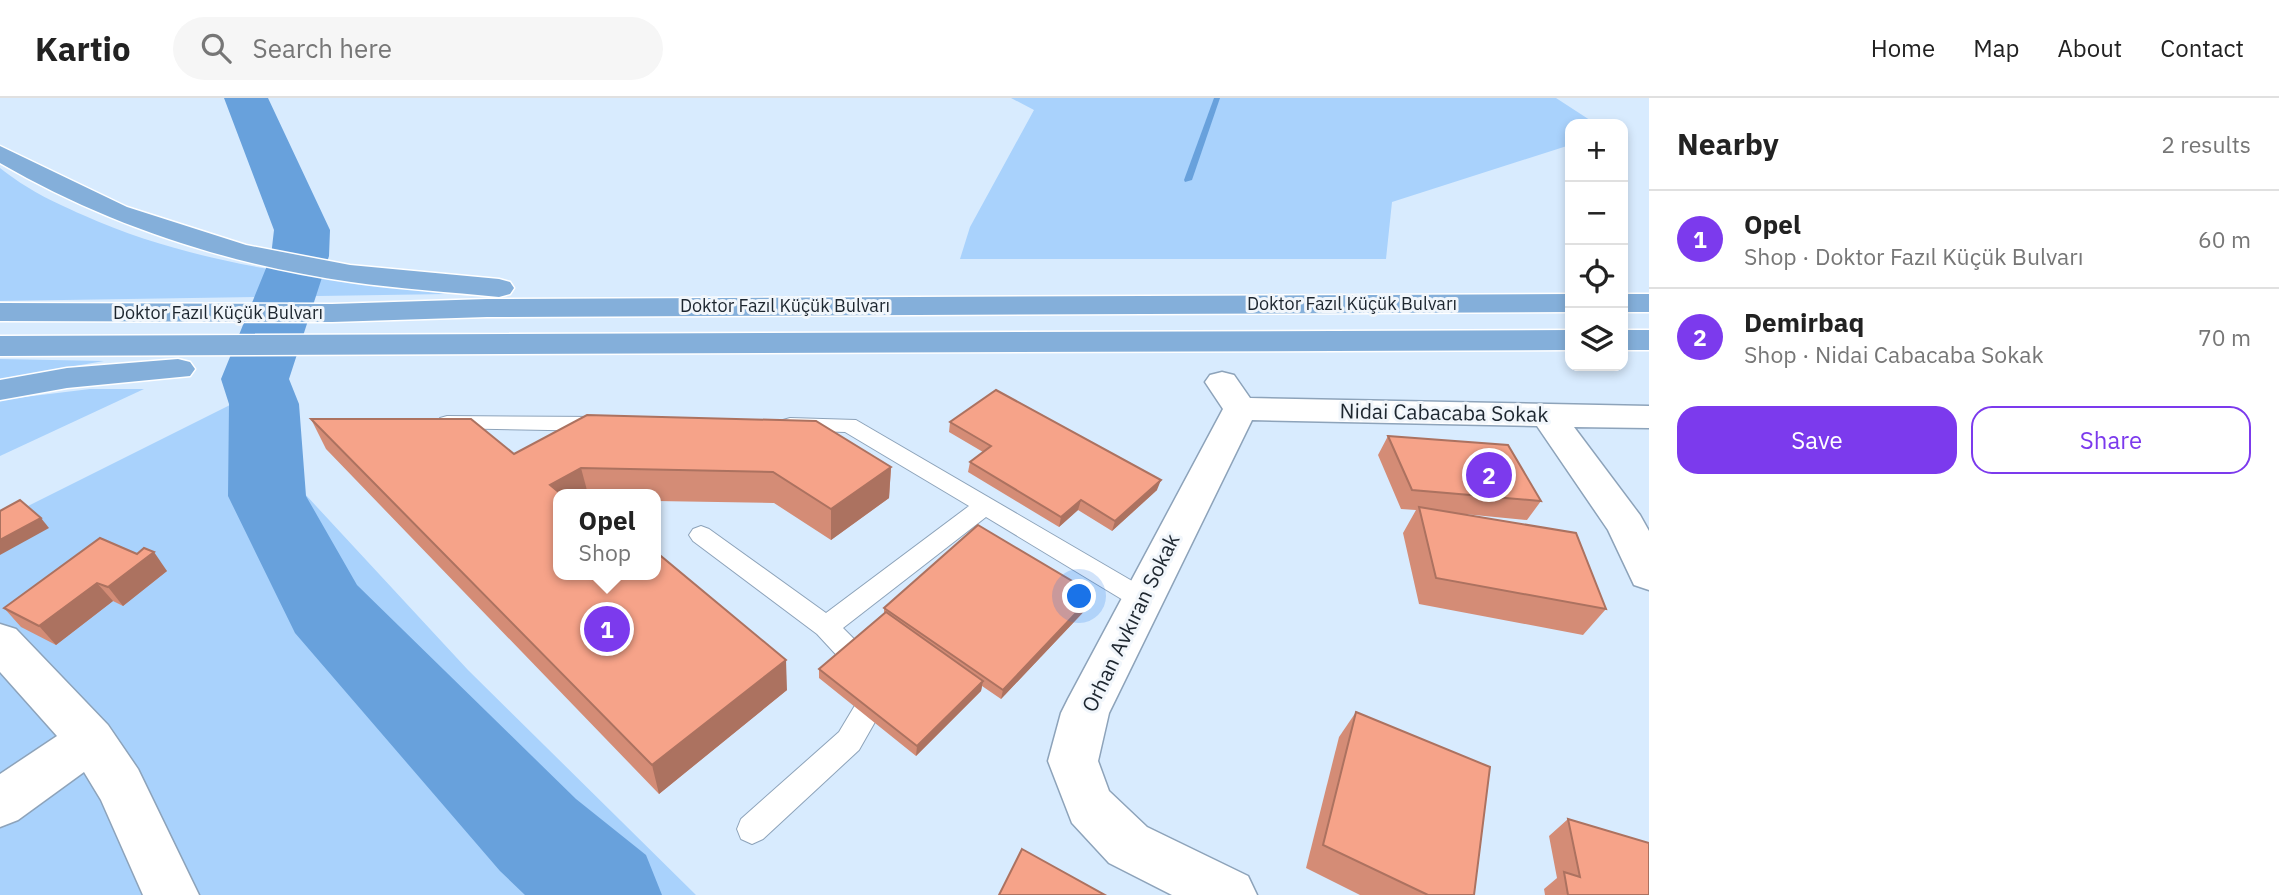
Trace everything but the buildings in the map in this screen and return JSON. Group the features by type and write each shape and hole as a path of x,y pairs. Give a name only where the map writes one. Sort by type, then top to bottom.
{"highway":[{"path":"0,153 41,177 118,214 230,250 330,271 499,288 748,294 899,305"},
{"name":"Doktor Fazıl Küçük Bulvarı","path":"322,338 487,308 1565,303"},
{"path":"1628,303 1649,303"},
{"name":"Doktor Fazıl Küçük Bulvarı","path":"0,312 221,313 322,338 396,344 1565,340"},
{"path":"0,390 322,338"},
{"path":"1628,340 1649,340"},
{"name":"Doktor Fazıl Küçük Bulvarı","path":"0,346 199,356"}],"street":[{"name":"Nidai Cabacaba Sokak","path":"1231,396 1547,415 1649,417"},
{"name":"Orhan Avkıran Sokak","path":"1229,895 1128,845 1090,806 1073,761 1085,713 1142,599 1231,396"},
{"path":"1547,415 1626,525 1649,574"},
{"path":"0,642 91,740 120,785 172,895"},
{"path":"0,803 91,740"}],"lane":[{"path":"426,423 617,424"},
{"path":"767,424 849,425 1142,599"},
{"path":"826,627 985,506"},
{"path":"701,536 826,627 882,685 849,741 752,829"}],"shaded area":[{"path":"1011,98 1556,98 1588,119 1565,119 1565,147 1392,202 1386,259 960,259 970,227 1034,110"},
{"path":"0,168 30,189 60,205 127,233 171,247 216,259 308,276 448,294 0,301"},
{"path":"0,359 104,361 0,379"},
{"path":"276,382 304,493 468,670 696,895 0,895 0,520"},
{"path":"90,389 144,389 0,456 0,400"}],"waterway":[{"path":"246,98 302,230 300,256 255,379 264,404 267,496 326,609 538,835 606,895"},
{"path":"1188,180 1217,98"}],"place":[{"name":"Demirbaq","path":"1489,475"},
{"name":"Opel","path":"607,629"}]}
